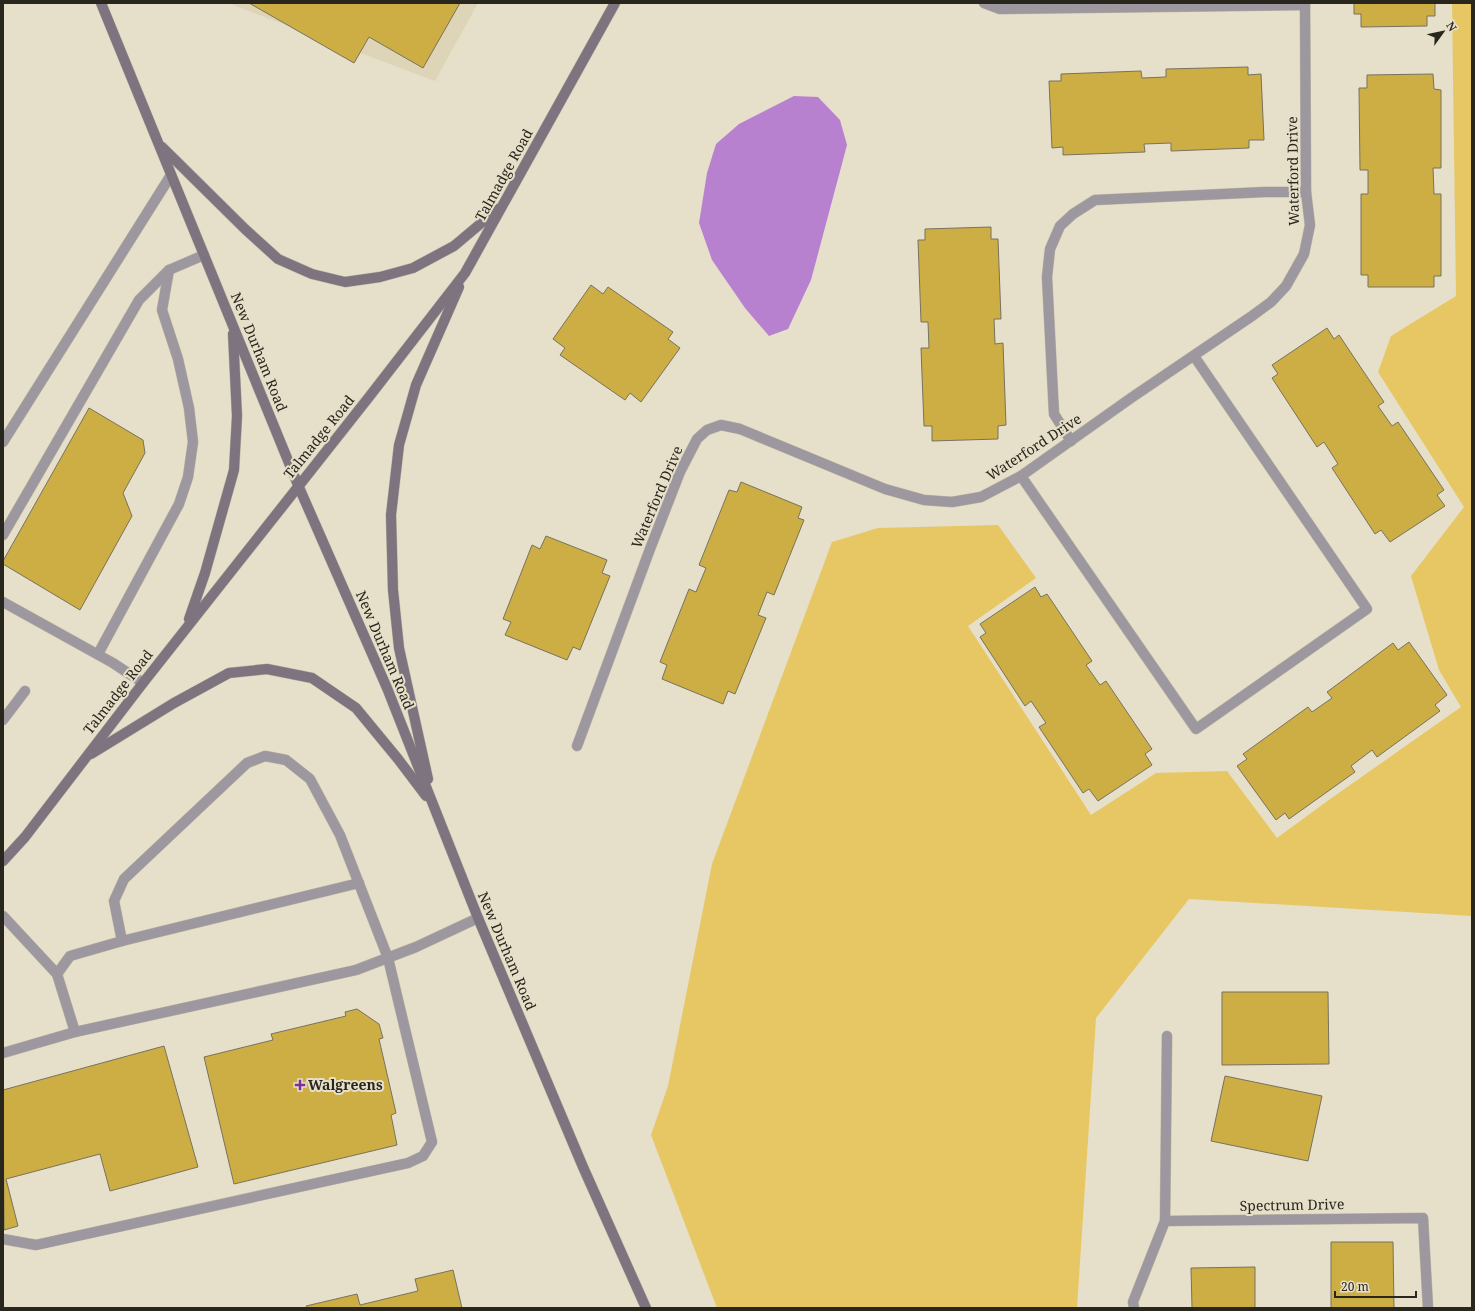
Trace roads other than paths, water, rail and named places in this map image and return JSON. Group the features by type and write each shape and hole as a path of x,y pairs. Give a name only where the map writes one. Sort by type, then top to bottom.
{"street":[{"name":"New Durham Road","path":"101,3 298,485 387,688 478,918 583,1167 646,1308"},
{"name":"Talmadge Road","path":"3,861 26,837 143,683 369,397 465,272 615,3"},
{"name":"Waterford Drive","path":"577,746 680,472 697,439 707,430 721,425 740,429 886,489 924,500 952,502 981,497 1021,476 1271,302 1286,286 1304,254 1310,225 1306,192 1305,4 1000,9 984,3"},
{"path":"158,144 278,259 312,274 345,282 380,277 413,268 454,246 503,205"},
{"path":"3,442 171,175"},
{"path":"1071,441 1054,414 1047,277 1050,249 1060,226 1073,214 1095,200 1265,192 1306,192"},
{"path":"3,535 139,300 169,270 204,255"},
{"path":"98,654 179,504 188,477 193,442 189,408 178,359 162,310 169,270"},
{"path":"435,808 399,648 393,590 390,515 399,445 416,385 465,272"},
{"path":"186,628 205,573 234,470 237,416 233,326"},
{"path":"1021,476 1196,729 1367,609 1194,356"},
{"path":"3,602 114,663 143,683"},
{"path":"86,758 174,703 229,672 267,669 312,678 356,708 398,759 435,808"},
{"path":"3,720 25,691"},
{"path":"3,1239 36,1245 408,1162 423,1156 432,1142 388,958 340,835 310,779 286,760 265,756 247,764 228,780 124,879 114,901 122,941"},
{"path":"57,974 70,956 122,941 359,883"},
{"path":"3,916 57,974 75,1032"},
{"path":"3,1052 75,1032 356,970 416,947 478,918"},
{"path":"1134,1308 1133,1302 1165,1220 1167,1036"},
{"name":"Spectrum Drive","path":"1165,1220 1423,1218 1428,1308"}],"place":[{"name":"Walgreens","path":"300,1085"}]}
